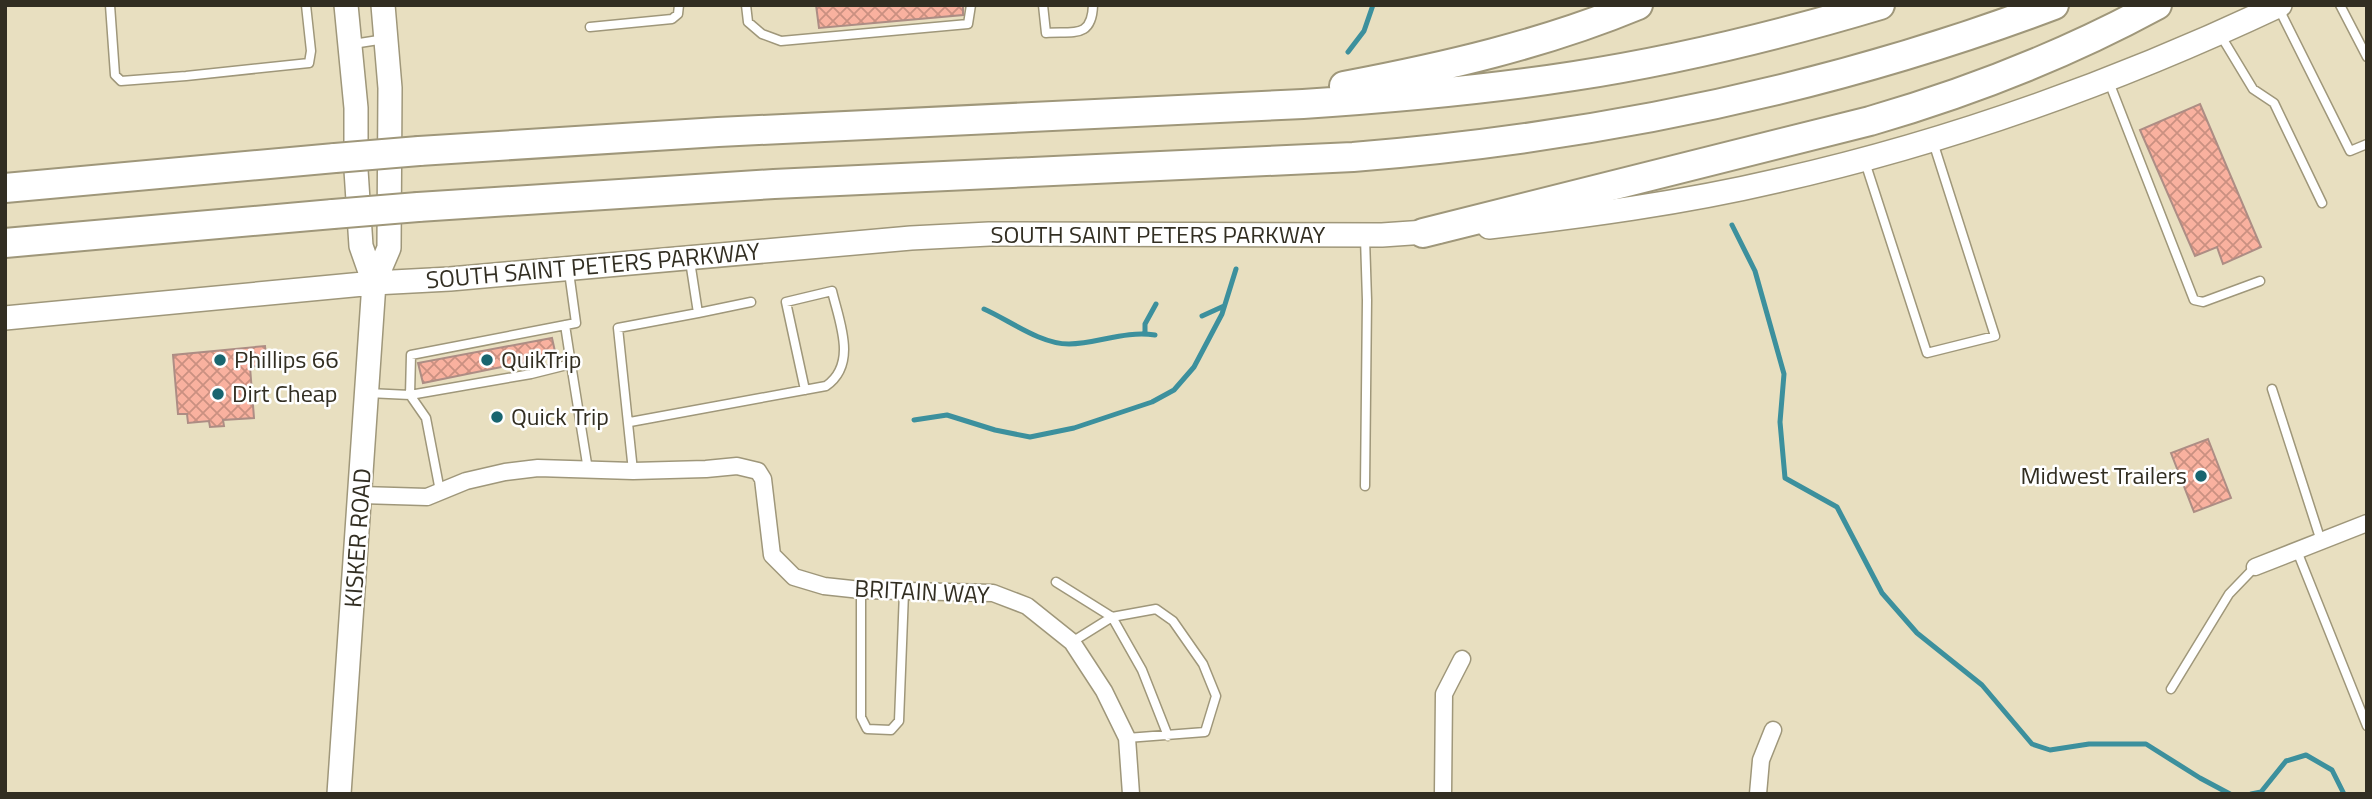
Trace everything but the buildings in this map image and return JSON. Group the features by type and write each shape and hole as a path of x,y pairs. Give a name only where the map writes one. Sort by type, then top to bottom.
{"highway":[{"path":"1224,108 1401,75 1480,57 1566,32 1639,5"},
{"path":"5,188 419,151 665,135 1395,98 1577,76 1719,47 1880,5"},
{"path":"5,243 418,207 760,185 1353,157 1472,146 1624,123 1814,82 1912,54 2054,5"},
{"path":"1423,233 1921,106 1975,89 2048,59 2157,5"},
{"path":"5,181 61,182"}],"main road":[{"name":"KISKER ROAD","path":"345,5 356,108 356,170 361,246 374,283"},
{"name":"KISKER ROAD","path":"339,794 374,283 389,248 390,88 383,5"},
{"name":"SOUTH SAINT PETERS PARKWAY","path":"5,318 374,283 568,269 911,238 989,234 1365,235 1423,233 1560,219 1776,182 1932,139 2108,79 2219,34 2279,6"}],"street":[{"name":"BRITAIN WAY","path":"633,471 737,466 758,471 764,479 772,555 794,577 824,586 861,590 993,593 1027,606 1072,642 1104,691 1127,738 1130,794"},
{"path":"361,495 428,497 466,481 538,468 633,471"},
{"path":"2255,567 2367,523"},
{"path":"1443,794 1444,694 1462,659"},
{"path":"1758,794 1761,760 1773,730"}],"lane":[{"path":"110,5 115,75 121,81 309,63 311,51 306,5"},
{"path":"590,27 671,19 678,14 679,5"},
{"path":"746,5 748,22 762,34 781,41 968,24 971,5"},
{"path":"1043,5 1046,33 1085,30 1093,19 1093,5"},
{"path":"2340,5 2367,57"},
{"path":"2279,6 2350,151 2367,144"},
{"path":"2219,34 2253,89 2274,103 2322,203"},
{"path":"350,45 385,39"},
{"path":"2108,79 2194,300 2203,302 2260,281"},
{"path":"1864,159 1927,353 1994,336 1932,139"},
{"path":"1365,235 1365,486"},
{"path":"690,258 698,313"},
{"path":"440,491 426,418 410,395 411,355 576,323 568,269"},
{"path":"629,422 805,390 826,386 837,375 845,343 832,291 786,302 805,390"},
{"path":"633,471 618,328 751,302"},
{"path":"565,325 588,470"},
{"path":"367,393 410,395 531,374 571,364"},
{"path":"2272,388 2321,541"},
{"path":"2297,551 2367,726"},
{"path":"2171,688 2230,594 2255,567"},
{"path":"1056,582 1112,617 1143,670 1168,736"},
{"path":"861,590 861,717 867,729 891,730 899,721 904,592"},
{"path":"1072,642 1112,617 1156,609 1173,621 1203,664 1216,696 1205,733 1127,738"}],"waterway":[{"path":"1348,52 1364,31 1373,5"},
{"path":"1732,225 1755,271 1784,374 1780,422 1785,478 1837,507 1882,593 1917,633 1982,685 2032,744 2050,750 2089,744 2146,744 2230,794"},
{"path":"914,420 947,415 995,430 1030,437 1074,428 1152,402 1174,390 1194,367 1222,314 1236,269"},
{"path":"1145,333 1145,324 1156,304"},
{"path":"1202,316 1224,306"},
{"path":"984,309 1036,336 1058,343 1080,343 1133,334 1155,335"},
{"path":"2251,794 2261,792 2286,761 2306,755 2332,770 2344,794"}],"place":[{"name":"Phillips 66","path":"220,360"},
{"name":"QuikTrip","path":"487,360"},
{"name":"Dirt Cheap","path":"218,394"},
{"name":"Quick Trip","path":"497,417"},
{"name":"Midwest Trailers","path":"2201,476"}]}
